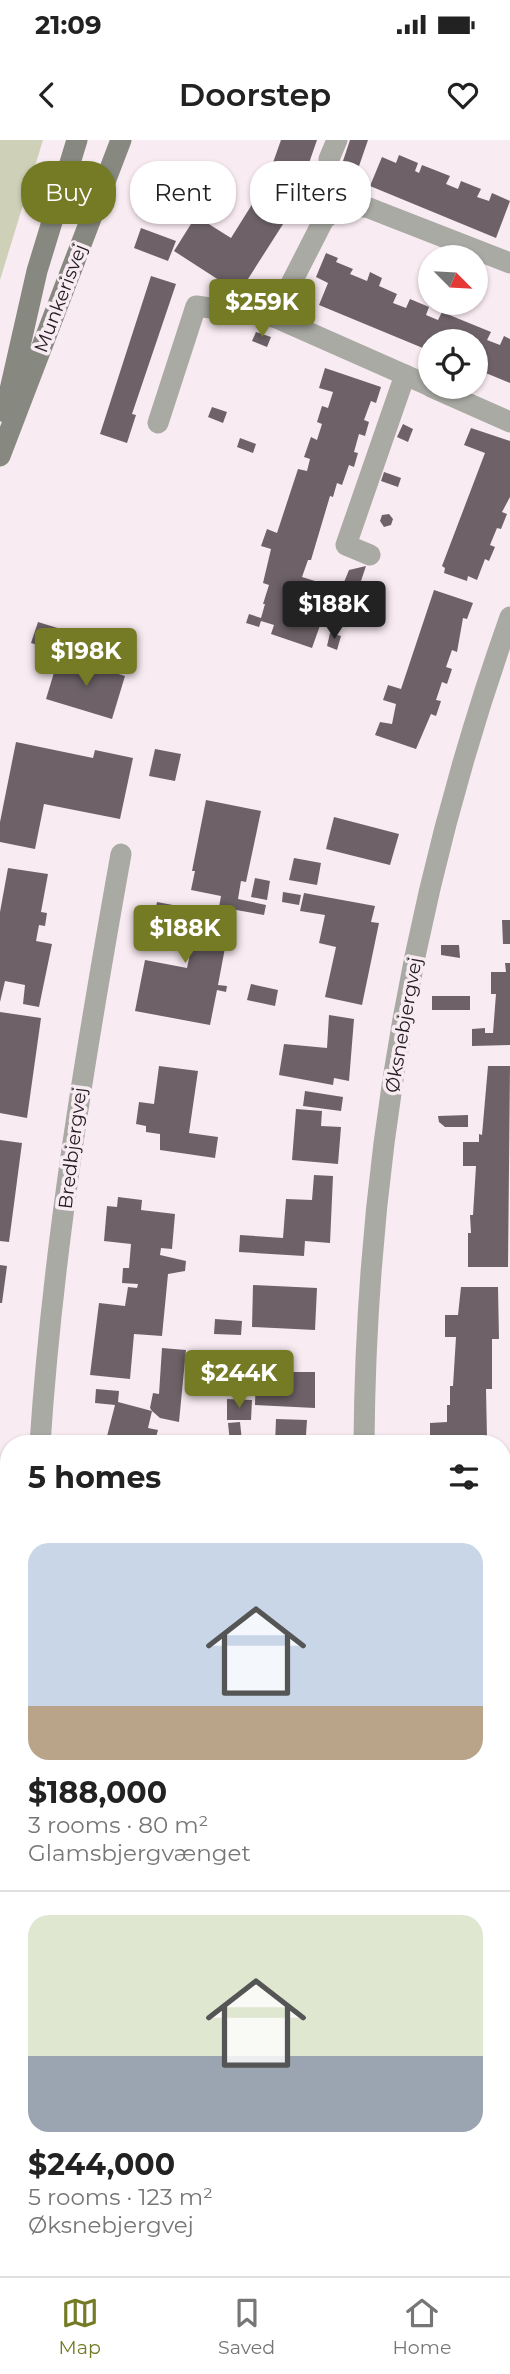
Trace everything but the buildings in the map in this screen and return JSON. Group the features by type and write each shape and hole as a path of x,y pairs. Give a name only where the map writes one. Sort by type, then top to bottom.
{"main road":[{"name":"Munkerisvej","path":"0,435 37,271 77,140"},
{"name":"Munkerisvej","path":"0,456 121,140"}],"street":[{"path":"274,317 324,219 345,204 369,208 510,263"},
{"path":"158,423 196,306 274,317 418,381"},
{"path":"370,555 346,545 405,375"},
{"path":"458,399 510,422"},
{"name":"Øksnebjergvej","path":"364,1435 377,1183 396,1052 411,974 449,817 510,617"},
{"name":"Bredbjergvej","path":"41,1435 50,1320 79,1085 121,854"}],"green space":[{"path":"0,140 43,140 37,161 21,161 21,212 0,280"}]}
